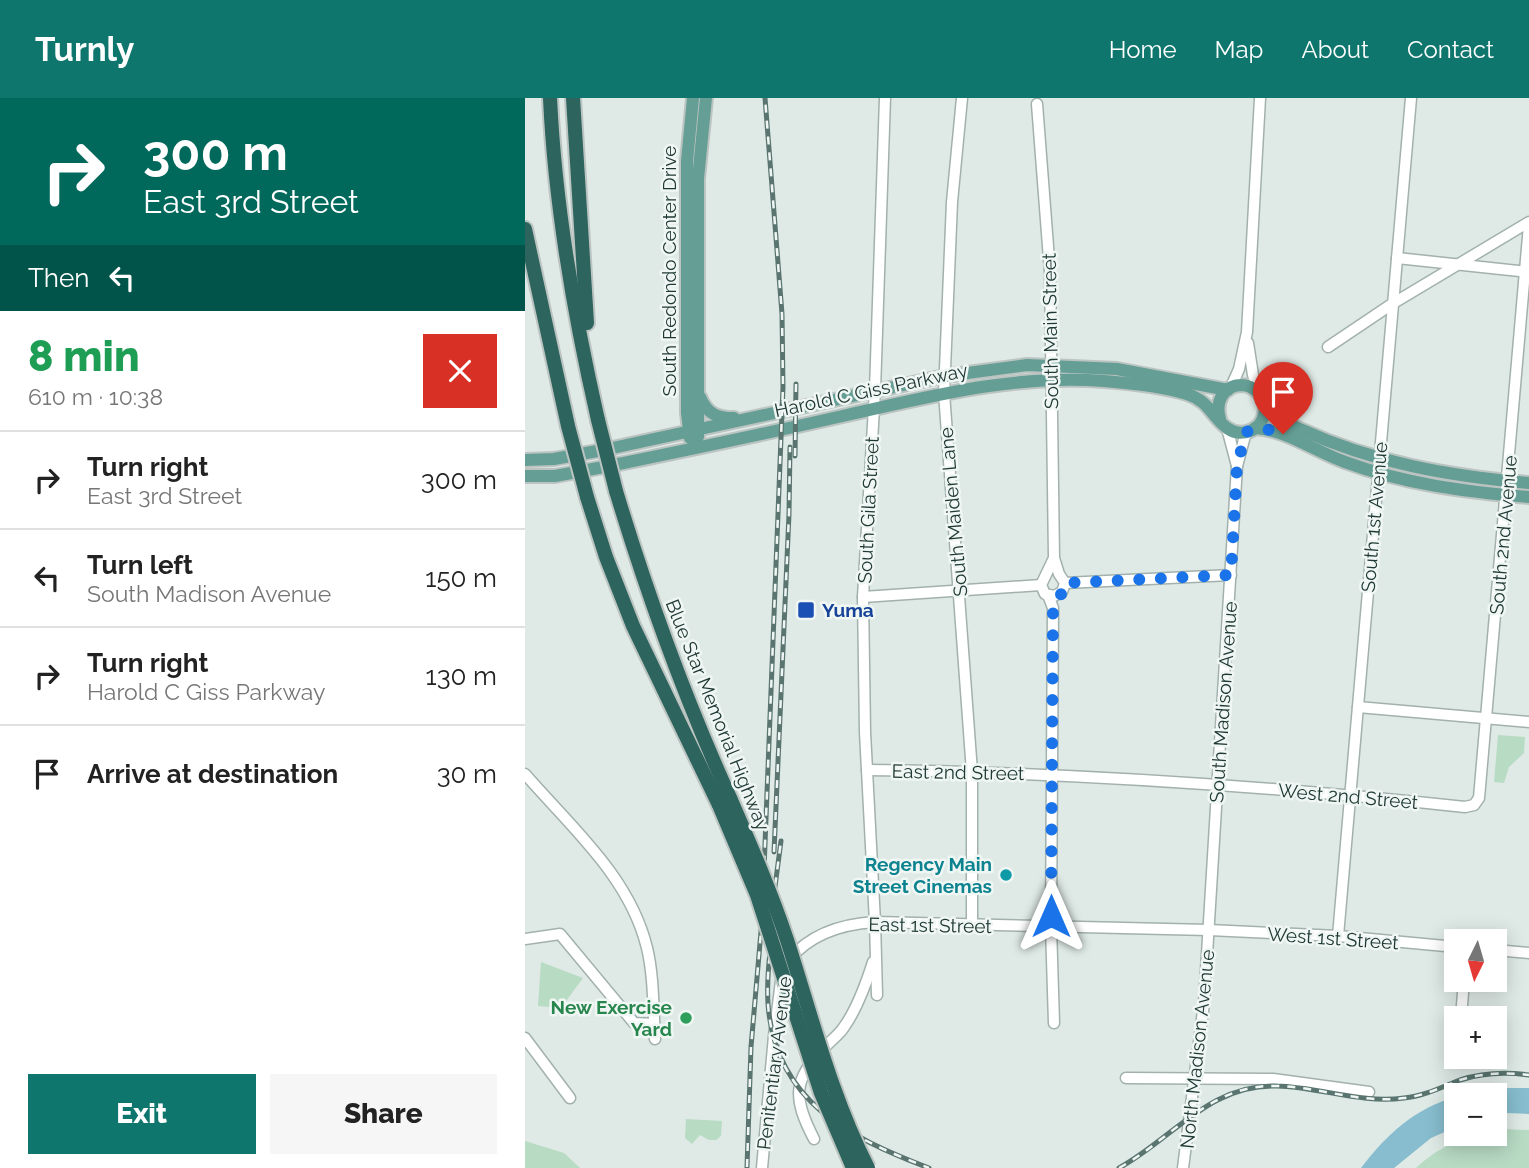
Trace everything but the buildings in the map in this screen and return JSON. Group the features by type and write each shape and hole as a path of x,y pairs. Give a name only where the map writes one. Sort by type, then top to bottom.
{"highway":[{"name":"Blue Star Memorial Highway","path":"550,98 559,203 591,391 616,491 672,662 697,724 757,895 821,1093 853,1168"},
{"path":"573,98 591,391"},
{"name":"Blue Star Memorial Highway","path":"525,229 568,426 606,557 641,644 725,803 777,912 830,1080 868,1168"},
{"path":"525,269 539,338 559,389"}],"main road":[{"name":"South Redondo Center Drive","path":"693,98 687,161 687,413 697,438"},
{"name":"South Redondo Center Drive","path":"697,438 698,179 706,98"},
{"name":"Harold C Giss Parkway","path":"525,476 555,476 681,452 697,438 752,418 944,376 1027,365 1135,371 1199,386 1230,388"},
{"name":"Harold C Giss Parkway","path":"525,460 554,459 666,437 697,438 874,409 982,386 1052,380 1106,381 1188,394 1207,404 1223,423"},
{"path":"1529,483 1431,471 1378,466 1345,463 1268,429 1239,433 1223,423 1218,404 1230,388 1246,386 1261,396 1276,416 1378,466 1434,486 1529,497"},
{"path":"698,391 702,403 716,416 752,418"},
{"path":"1250,430 1260,424 1265,411 1261,396"},
{"path":"666,437 681,424 687,413"}],"street":[{"name":"South Gila Street","path":"877,995 863,597 875,390 885,98"},
{"name":"South Maiden Lane","path":"962,98 952,202 944,393 972,772 972,926"},
{"path":"1230,388 1239,369 1247,332 1260,98"},
{"name":"South 1st Avenue","path":"1338,936 1411,98"},
{"name":"South Main Street","path":"1037,104 1050,272 1053,558 1057,577"},
{"path":"1328,347 1392,304 1529,224"},
{"name":"South 2nd Avenue","path":"1477,802 1527,272 1529,224"},
{"path":"1397,258 1527,272"},
{"path":"1247,332 1253,375 1261,396"},
{"path":"1223,423 1237,466"},
{"name":"South Madison Avenue","path":"1209,930 1237,466 1250,430"},
{"path":"1054,1023 1051,928 1053,608 1041,585 1043,578 1231,575"},
{"path":"1053,608 1060,594 1057,577"},
{"path":"863,597 1041,585"},
{"path":"1048,595 1060,594"},
{"path":"1358,706 1529,722"},
{"name":"East 2nd Street","path":"867,770 1051,775 1217,786"},
{"path":"525,774 613,874 633,908 647,949 655,1039"},
{"name":"West 2nd Street","path":"1217,786 1465,807 1477,802"},
{"name":"East 1st Street","path":"789,960 803,945 823,934 849,925 875,922 1209,930"},
{"name":"West 1st Street","path":"1209,930 1338,936 1444,946"},
{"name":"North Madison Avenue","path":"1183,1168 1196,1079 1209,930"},
{"path":"525,939 560,934 634,1023 654,1024"},
{"path":"1507,951 1529,953"},
{"path":"814,1139 806,1124 799,1098 801,1076 811,1061 846,1025 876,955"},
{"name":"Penitentiary Avenue","path":"762,1168 779,986 789,960"},
{"path":"525,1038 570,1098"},
{"path":"1126,1078 1273,1079 1369,1092"}],"green space":[{"path":"1498,735 1525,737 1524,753 1509,767 1504,783 1494,782"},
{"path":"541,962 583,978 561,1008 538,1006"},
{"path":"686,1119 722,1121 721,1136 716,1140 709,1140 700,1135 692,1144 685,1138"},
{"path":"1507,1129 1529,1130 1529,1168 1416,1168 1448,1146 1507,1146"},
{"path":"525,1141 564,1153 580,1168 525,1168"}],"water":[{"path":"1507,1088 1529,1088 1529,1114 1507,1113"},
{"path":"1444,1101 1444,1132 1431,1138 1394,1168 1361,1168 1403,1124"}],"railway":[{"path":"747,1167 751,1047 762,920 783,387 782,314 765,98"},
{"path":"795,456 796,384"},
{"path":"774,852 790,447"},
{"path":"771,917 781,841"},
{"path":"775,908 768,1004 774,1038 785,1066 801,1090 821,1111 844,1128 929,1168"},
{"path":"1119,1168 1212,1103 1253,1087 1293,1087 1388,1099 1419,1095 1477,1076 1503,1073 1529,1075"}],"place":[{"name":"Yuma","path":"806,610"},
{"name":"Regency Main Street Cinemas","path":"1006,875"},
{"name":"New Exercise Yard","path":"686,1018"}],"route":[{"path":"1051,916 1053,608 1065,583 1231,575 1237,466 1246,432 1255,428 1283,434"}]}
